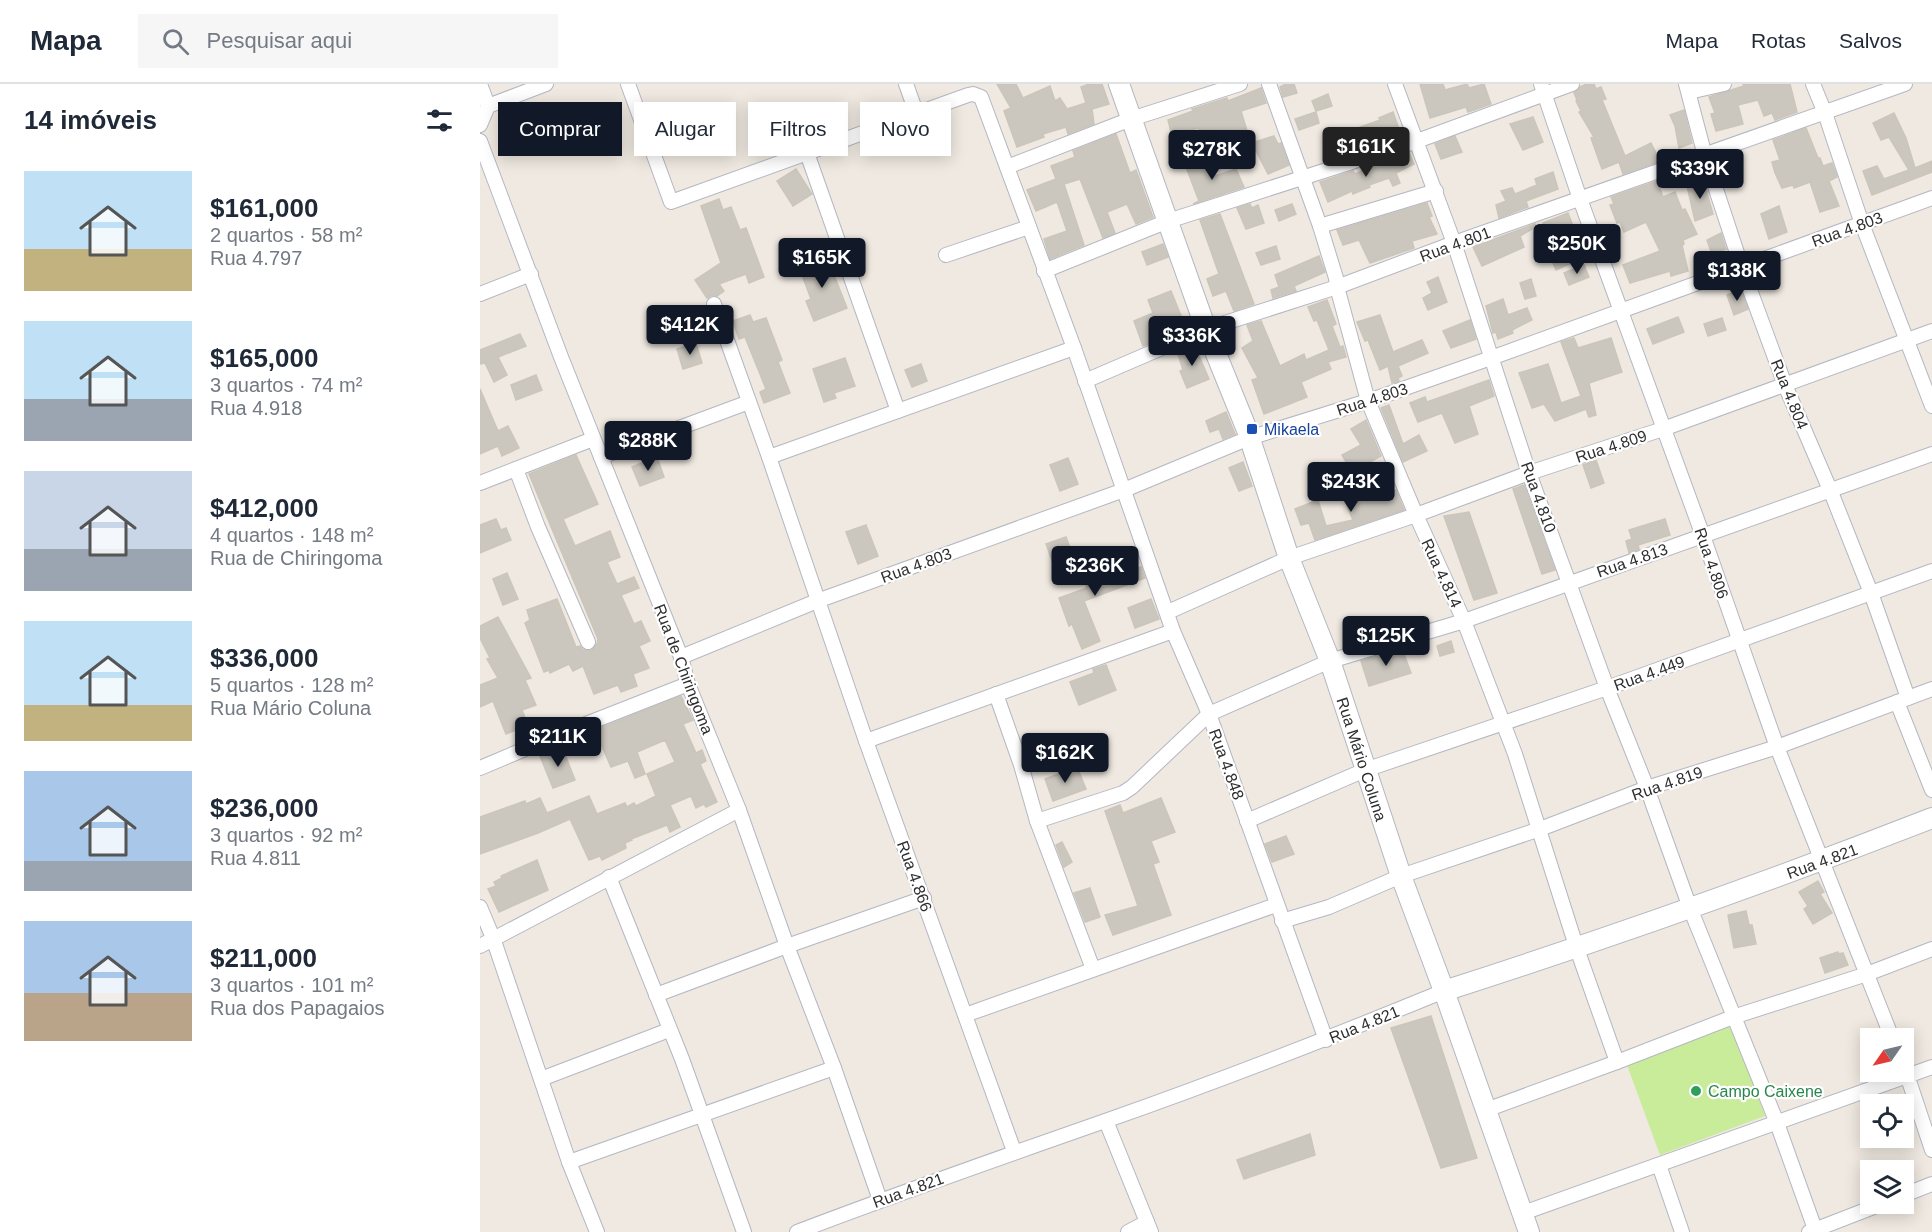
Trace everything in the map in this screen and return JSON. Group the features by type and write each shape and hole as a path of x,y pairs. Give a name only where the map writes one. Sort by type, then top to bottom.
{"main road":[{"name":"Rua Mário Coluna","path":"1119,84 1206,328 1249,438 1289,558 1330,661 1401,876 1529,1232"},
{"name":"Rua 4.821","path":"1444,991 1577,949 1822,861 1932,818"}],"street":[{"path":"480,84 489,106"},
{"path":"480,125 489,106 546,84"},
{"path":"628,84 671,201 798,156"},
{"path":"906,84 912,102"},
{"path":"1007,167 1131,119 1240,84"},
{"name":"Rua 4.814","path":"1269,84 1320,226 1368,401 1464,621 1515,754 1577,949 1617,1062"},
{"name":"Rua 4.810","path":"1395,84 1436,191 1529,473 1607,688 1647,788 1690,908 1777,1123 1813,1231"},
{"path":"1044,271 1168,221 1417,141 1542,89 1572,84"},
{"path":"1687,88 1724,84"},
{"path":"1814,84 1862,224 1932,406"},
{"name":"Rua 4.801","path":"1085,381 1206,328 1337,287 1454,243 1905,84"},
{"name":"Rua 4.804","path":"1687,88 1705,156 1742,268 1785,385 1832,492 1871,593 1932,790"},
{"name":"Rua 4.806","path":"1542,89 1777,747 1888,1028"},
{"name":"Rua 4.848","path":"947,102 968,95 978,95 984,104 1074,348 1173,631 1209,714 1326,1040"},
{"name":"Rua de Chiringoma","path":"480,141 593,439 681,657 688,684 739,810 880,1200"},
{"path":"808,156 898,411"},
{"path":"1320,226 1436,191"},
{"name":"Rua 4.803","path":"681,657 817,600 1124,490 1249,438 1368,401 1491,358 1932,198"},
{"path":"946,255 1029,227"},
{"path":"480,294 531,274"},
{"name":"Rua 4.866","path":"714,304 866,741 1014,1151"},
{"name":"Rua 4.809","path":"1168,612 1289,558 1416,515 1529,473 1663,429 1932,331"},
{"path":"769,457 1074,348"},
{"path":"601,457 749,402"},
{"path":"480,483 593,439"},
{"name":"Rua 4.813","path":"1209,714 1330,661 1464,621 1832,492 1932,454"},
{"path":"516,469 538,527 588,642"},
{"name":"Rua 4.449","path":"1247,821 1365,770 1607,688 1932,572"},
{"path":"866,741 1173,631"},
{"path":"480,768 688,684"},
{"name":"Rua 4.819","path":"1282,921 1329,907 1401,876 1540,829 1647,788 1777,747 1932,689"},
{"path":"996,694 1021,765 1037,821 1094,969"},
{"path":"1037,821 1104,800 1132,788 1209,714"},
{"path":"480,946 739,810"},
{"path":"609,877 702,1114 744,1232"},
{"path":"656,995 924,898"},
{"path":"965,1015 1276,905"},
{"path":"480,907 493,938 569,1162 597,1232"},
{"path":"1486,1110 1733,1017 1867,974 1932,949"},
{"name":"Rua 4.821","path":"797,1232 1014,1151 1106,1121 1326,1040 1444,991"},
{"path":"541,1079 669,1030"},
{"path":"1914,1070 1932,1067"},
{"path":"569,1162 834,1068"},
{"path":"1523,1213 1777,1123 1878,1082"},
{"path":"1909,1082 1932,1150"},
{"path":"1106,1121 1149,1227 1128,1232"},
{"path":"1659,1165 1682,1232"},
{"path":"1914,1191 1932,1184"},
{"path":"1813,1231 1860,1212"}],"green space":[{"name":"Campo Caixene","path":"1732,1026 1765,1116 1660,1155 1627,1065"}],"building":[{"path":"997,84 1016,84 1023,98 1050,86 1055,101 1060,98 1067,109 1086,103 1081,87 1089,84 1102,84 1109,104 1092,109 1094,124 1068,134 1066,127 1043,134 1044,137 1017,147 1004,111 1011,108"},
{"path":"1294,84 1297,93 1283,97 1280,87"},
{"path":"1420,84 1443,84 1445,90 1467,84 1469,88 1484,84 1491,104 1468,112 1466,107 1430,118"},
{"path":"1587,84 1594,84 1596,89 1601,87 1606,99 1602,100 1625,156 1651,143 1660,161 1623,174 1619,162 1602,169 1591,138 1594,137 1579,112 1581,111 1574,93"},
{"path":"1743,84 1790,84 1797,112 1775,120 1772,113 1764,116 1758,100 1738,105 1743,124 1716,131 1711,114 1715,113 1709,97 1744,86"},
{"path":"1261,88 1266,103 1241,111 1252,147 1232,156 1227,143 1208,151 1198,128 1172,136 1168,120 1193,111 1192,109 1227,98 1228,101"},
{"path":"1328,94 1332,106 1316,111 1312,101"},
{"path":"1684,110 1692,143 1679,148 1675,126 1670,115"},
{"path":"1316,112 1319,123 1299,130 1295,119"},
{"path":"1393,112 1399,129 1381,135 1384,142 1372,146 1369,140 1341,150 1336,136 1380,120 1379,118"},
{"path":"1894,113 1906,138 1915,168 1932,161 1932,172 1872,195 1863,171 1877,166 1884,179 1909,170 1889,137 1881,140 1873,123"},
{"path":"1533,117 1543,142 1523,150 1510,124"},
{"path":"1806,128 1823,166 1832,163 1837,177 1829,181 1839,206 1820,212 1810,182 1794,188 1793,185 1782,188 1772,162 1780,160 1773,140"},
{"path":"1116,134 1130,173 1136,170 1153,217 1136,224 1127,204 1107,212 1115,233 1103,238 1080,179 1064,184 1084,245 1050,259 1044,239 1067,231 1057,202 1036,211 1027,190 1056,179 1051,166 1075,157 1073,151"},
{"path":"1274,136 1278,144 1281,143 1289,165 1268,174 1252,143"},
{"path":"1455,136 1462,152 1441,159 1435,144"},
{"path":"1409,153 1414,164 1396,173 1400,183 1393,186 1389,178 1328,202 1320,182 1353,171 1355,174"},
{"path":"1207,160 1212,177 1236,169 1244,187 1193,204 1199,201 1186,167"},
{"path":"796,169 812,194 793,206 777,181"},
{"path":"1553,172 1558,189 1526,201 1528,207 1499,218 1496,205 1506,201 1501,191 1512,188 1515,194 1537,185 1535,179"},
{"path":"1703,179 1713,214 1695,221 1687,186"},
{"path":"1657,181 1663,197 1675,192 1682,210 1685,209 1697,234 1683,240 1688,271 1671,276 1670,271 1630,283 1623,265 1660,251 1646,222 1624,232 1620,222 1617,223 1610,205 1614,204 1611,197"},
{"path":"719,199 723,210 731,207 740,230 746,228 764,277 749,283 746,274 719,284 724,291 717,296 712,295 707,298 695,280 721,263 701,206"},
{"path":"1427,203 1432,216 1429,217 1437,234 1412,241 1414,248 1370,263 1359,240 1343,245 1337,230"},
{"path":"1250,204 1252,208 1258,205 1264,223 1246,229 1237,208"},
{"path":"1292,204 1296,214 1279,221 1275,210"},
{"path":"1779,206 1787,232 1769,239 1761,214"},
{"path":"1568,213 1579,242 1565,247 1571,263 1556,270 1549,253 1554,251 1543,223"},
{"path":"1220,214 1254,304 1234,311 1226,291 1213,296 1207,279 1219,274 1200,220"},
{"path":"1535,224 1536,227 1520,236 1524,247 1482,266 1473,247"},
{"path":"1721,233 1726,249 1712,254 1707,240"},
{"path":"1163,244 1168,257 1147,265 1142,252"},
{"path":"1276,246 1280,259 1261,265 1256,253"},
{"path":"829,256 847,308 814,321 806,301 811,299 799,267"},
{"path":"1319,256 1325,272 1294,286 1296,291 1273,298 1271,290 1279,287 1275,275"},
{"path":"1584,265 1589,277 1569,285 1564,273"},
{"path":"1438,277 1447,302 1428,310 1423,298 1432,293 1427,282"},
{"path":"1531,279 1536,296 1525,299 1520,283"},
{"path":"1741,290 1748,309 1734,315 1727,295"},
{"path":"1171,291 1186,328 1143,346 1134,321 1153,313 1148,300"},
{"path":"1503,299 1508,315 1527,308 1532,320 1512,330 1513,333 1498,339 1496,332 1493,333 1486,306"},
{"path":"1327,300 1336,324 1332,326 1346,357 1328,362 1331,369 1301,382 1307,397 1264,414 1252,380 1258,378 1242,348 1253,341 1247,325 1261,321 1280,366 1304,354 1306,360 1329,350 1317,320 1314,321 1308,307"},
{"path":"750,315 753,322 766,318 782,360 778,362 790,393 764,403 760,392 766,389 745,337 739,339 733,321"},
{"path":"1380,315 1393,352 1422,340 1428,353 1398,366 1402,376 1398,378 1399,381 1392,383 1388,366 1380,370 1368,340 1365,341 1357,322"},
{"path":"1678,317 1684,332 1653,344 1647,329"},
{"path":"1722,318 1726,330 1708,336 1704,324"},
{"path":"1470,320 1476,339 1451,348 1443,331"},
{"path":"520,334 526,346 498,357 507,375 494,382 485,363 480,364 480,350"},
{"path":"1574,338 1578,348 1611,338 1622,372 1589,383 1596,415 1589,417 1586,409 1555,421 1544,404 1532,408 1519,373 1548,364 1561,403 1581,396 1561,342"},
{"path":"696,343 702,363 683,369 677,349"},
{"path":"1194,344 1209,379 1187,388 1180,371 1183,370 1177,351"},
{"path":"845,358 855,386 834,393 836,398 824,402 813,369"},
{"path":"921,364 927,381 912,387 905,370"},
{"path":"536,375 542,390 516,400 511,385"},
{"path":"1489,380 1494,396 1469,406 1478,434 1455,443 1442,413 1418,422 1410,403 1425,397 1427,402"},
{"path":"480,389 498,431 508,426 519,448 502,456 498,446 480,454"},
{"path":"1389,405 1403,444 1419,435 1427,451 1403,462 1381,408"},
{"path":"1226,412 1235,434 1223,439 1219,429 1210,432 1206,421"},
{"path":"1366,420 1381,456 1352,472 1342,455 1361,445 1351,429"},
{"path":"576,455 598,504 563,519 575,546 610,531 620,557 607,562 617,584 634,577 639,588 621,595 634,624 641,621 650,641 639,646 649,668 633,674 637,686 621,692 618,685 594,694 583,666 573,671 569,664 550,673 549,670 544,672 525,623 530,620 527,610 557,599 576,647 591,650 597,644 598,639 529,474"},
{"path":"657,457 664,477 640,486 632,467"},
{"path":"1068,458 1078,484 1060,491 1050,465"},
{"path":"1596,460 1604,483 1591,488 1583,465"},
{"path":"1243,462 1252,486 1239,491 1229,468"},
{"path":"1524,485 1555,570 1542,574 1513,489"},
{"path":"1377,489 1380,496 1396,490 1404,510 1315,540 1309,523 1301,525 1295,509 1318,500 1326,526 1353,520 1345,501"},
{"path":"1469,512 1497,593 1474,600 1444,516"},
{"path":"496,519 501,530 506,528 511,540 480,553 480,525"},
{"path":"1665,519 1670,535 1638,545 1639,549 1629,553 1626,541 1632,539 1629,530"},
{"path":"866,525 878,556 858,564 846,532"},
{"path":"1066,537 1073,556 1053,563 1046,544"},
{"path":"1106,550 1116,576 1141,567 1145,578 1084,601 1100,641 1082,649 1072,624 1069,626 1059,598 1087,588 1083,576 1101,570 1095,554"},
{"path":"507,573 518,599 503,605 493,579"},
{"path":"1151,599 1159,619 1135,628 1128,608"},
{"path":"498,617 531,678 525,680 536,705 522,710 528,725 506,734 493,701 480,707 480,685 498,678 487,659 490,658 480,638 480,626"},
{"path":"1451,641 1454,652 1440,656 1437,646"},
{"path":"1402,649 1411,673 1369,686 1361,661"},
{"path":"1106,665 1116,690 1079,705 1070,682 1094,673 1093,669"},
{"path":"681,696 693,720 683,724 696,753 702,750 706,761 700,764 717,802 696,808 691,796 670,805 680,827 670,832 667,825 631,839 625,843 626,848 602,860 600,856 589,860 570,819 480,854 480,817 525,801 526,804 540,798 547,813 589,796 597,814 625,803 627,807 634,803 636,806 656,796 647,774 675,762 665,740 637,752 645,774 635,778 628,761 611,767 595,730"},
{"path":"562,747 575,780 553,788 540,756"},
{"path":"1077,767 1086,789 1053,801 1045,779"},
{"path":"1161,798 1175,832 1151,841 1159,862 1153,864 1171,915 1113,935 1105,915 1138,906 1105,811 1120,805 1123,813"},
{"path":"1286,836 1294,854 1272,862 1265,844"},
{"path":"1062,842 1072,862 1064,867 1056,845"},
{"path":"537,860 548,890 499,912 488,889 496,886 494,882 502,878 501,876"},
{"path":"1818,881 1824,892 1820,894 1832,913 1813,924 1804,909 1808,906 1799,892"},
{"path":"1090,888 1100,917 1085,922 1074,893"},
{"path":"1746,911 1756,944 1734,948 1728,915"},
{"path":"1838,952 1843,953 1848,965 1825,973 1820,958"},
{"path":"1431,1016 1477,1158 1441,1168 1391,1028"},
{"path":"1310,1134 1315,1155 1244,1179 1237,1160"}],"place":[{"name":"Mikaela","path":"1252,429"},
{"name":"Campo Caixene","path":"1696,1091"}]}
